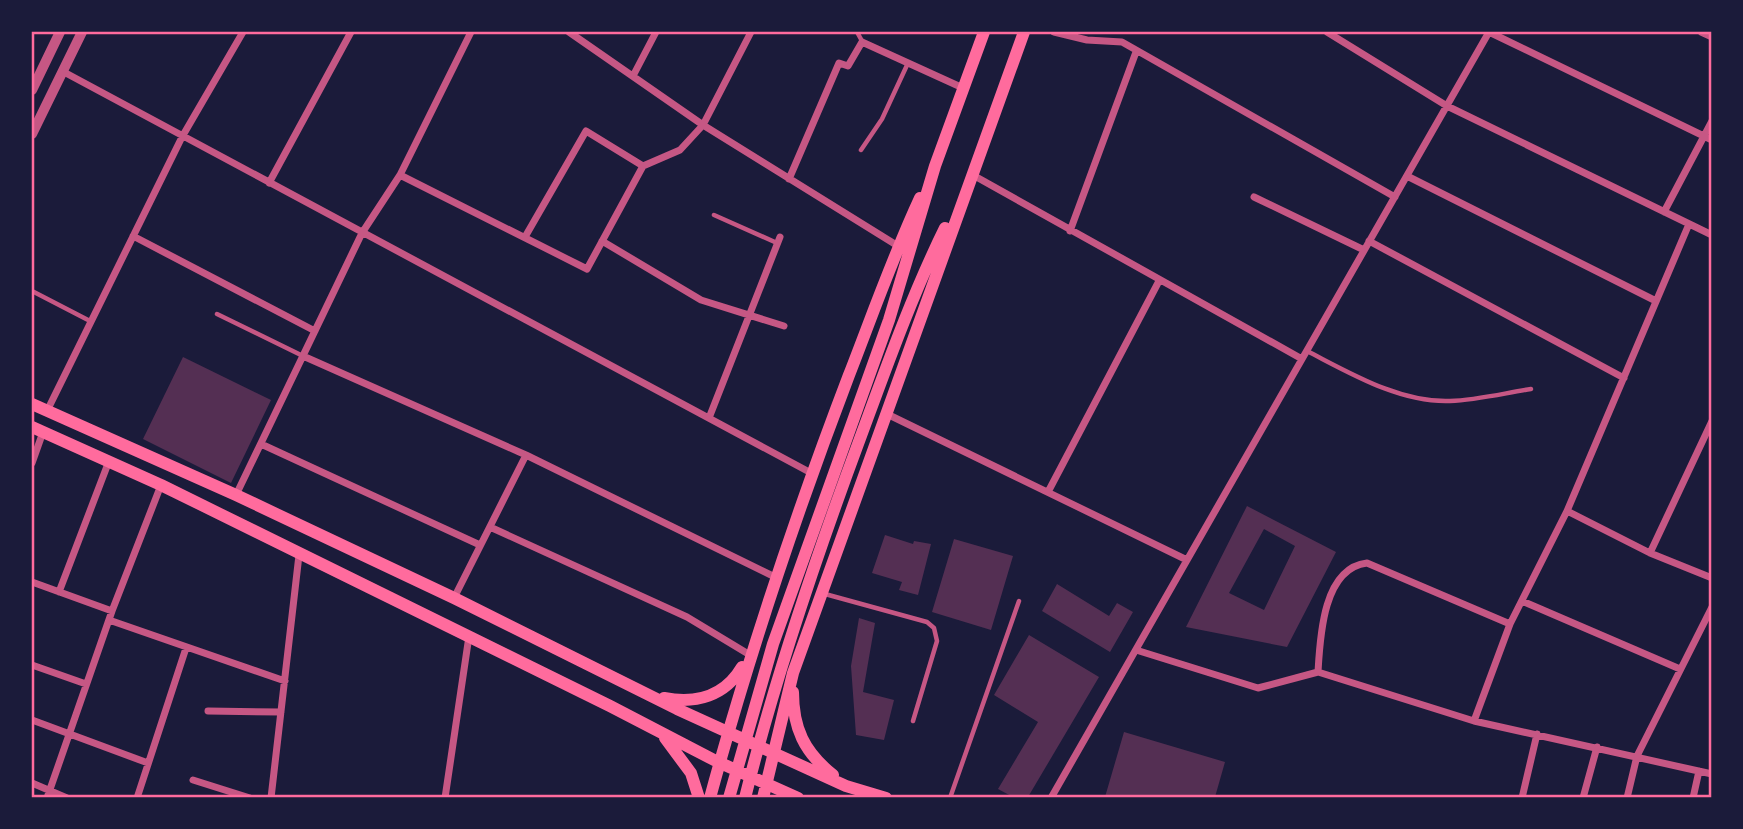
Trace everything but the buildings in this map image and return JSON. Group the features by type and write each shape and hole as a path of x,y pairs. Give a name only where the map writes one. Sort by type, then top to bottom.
{"main road":[{"path":"729,797 773,645 909,260 935,166 984,32"},
{"path":"764,791 793,673 1024,32"},
{"path":"710,797 750,655 813,474 898,246 935,166"},
{"path":"745,797 778,674 837,501 926,268 971,174"},
{"path":"32,404 236,495 773,753 847,786 886,797"},
{"path":"37,429 160,485 469,636 657,730 764,791 798,797"},
{"path":"652,696 682,701 709,696 733,681 750,655"},
{"path":"793,673 794,715 800,737 812,756 847,786"},
{"path":"657,730 684,761 699,797"}],"street":[{"path":"32,134 82,32"},
{"path":"47,411 182,137 243,32"},
{"path":"269,183 351,32"},
{"path":"236,495 362,233 400,175 471,32"},
{"path":"569,32 703,125 898,246"},
{"path":"633,76 656,32"},
{"path":"400,175 587,269 643,166 680,150 703,125 751,32"},
{"path":"1054,32 1122,43 1395,197"},
{"path":"1103,41 1104,32"},
{"path":"1327,32 1447,106 1712,235"},
{"path":"1051,797 1489,32 1708,138"},
{"path":"1701,32 1712,37"},
{"path":"32,90 57,33"},
{"path":"789,179 839,63 848,66 862,42 963,88"},
{"path":"1070,231 1136,52"},
{"path":"62,71 813,474"},
{"path":"1664,212 1708,138 1712,121"},
{"path":"525,237 586,131 643,166"},
{"path":"971,174 1302,359"},
{"path":"1407,176 1656,301"},
{"path":"1254,197 1364,250"},
{"path":"1474,721 1510,624 1567,511 1689,224"},
{"path":"132,236 315,331"},
{"path":"709,418 779,240"},
{"path":"1369,241 1623,378"},
{"path":"602,242 701,300 784,326"},
{"path":"1048,492 1159,281"},
{"path":"303,356 526,455 777,578"},
{"path":"887,414 1187,560"},
{"path":"1650,553 1712,421"},
{"path":"32,463 37,429"},
{"path":"261,444 480,545"},
{"path":"454,598 526,455"},
{"path":"60,592 109,461"},
{"path":"48,793 108,620 160,485"},
{"path":"1567,511 1650,553 1712,579"},
{"path":"489,527 687,617 750,655"},
{"path":"271,797 299,555"},
{"path":"1318,672 1320,630 1338,579 1356,564 1367,563 1510,624"},
{"path":"32,582 112,611"},
{"path":"1522,601 1680,669"},
{"path":"1627,797 1637,756 1712,607"},
{"path":"108,620 285,681"},
{"path":"445,797 469,636"},
{"path":"137,797 186,648"},
{"path":"1136,650 1258,688 1318,672 1474,721 1712,774"},
{"path":"32,665 86,684"},
{"path":"208,711 281,712"},
{"path":"32,720 148,764"},
{"path":"1522,797 1537,734"},
{"path":"1583,797 1597,747"},
{"path":"1693,797 1699,771"},
{"path":"193,780 250,797"},
{"path":"32,783 48,793 67,797"}],"lane":[{"path":"857,32 862,42"},
{"path":"861,150 882,119 908,63"},
{"path":"714,215 779,240"},
{"path":"32,291 90,321"},
{"path":"217,314 303,356"},
{"path":"1307,351 1361,378 1420,399 1449,401 1531,389"},
{"path":"821,593 928,622 934,628 937,641 913,721"},
{"path":"950,797 1019,601"}]}
